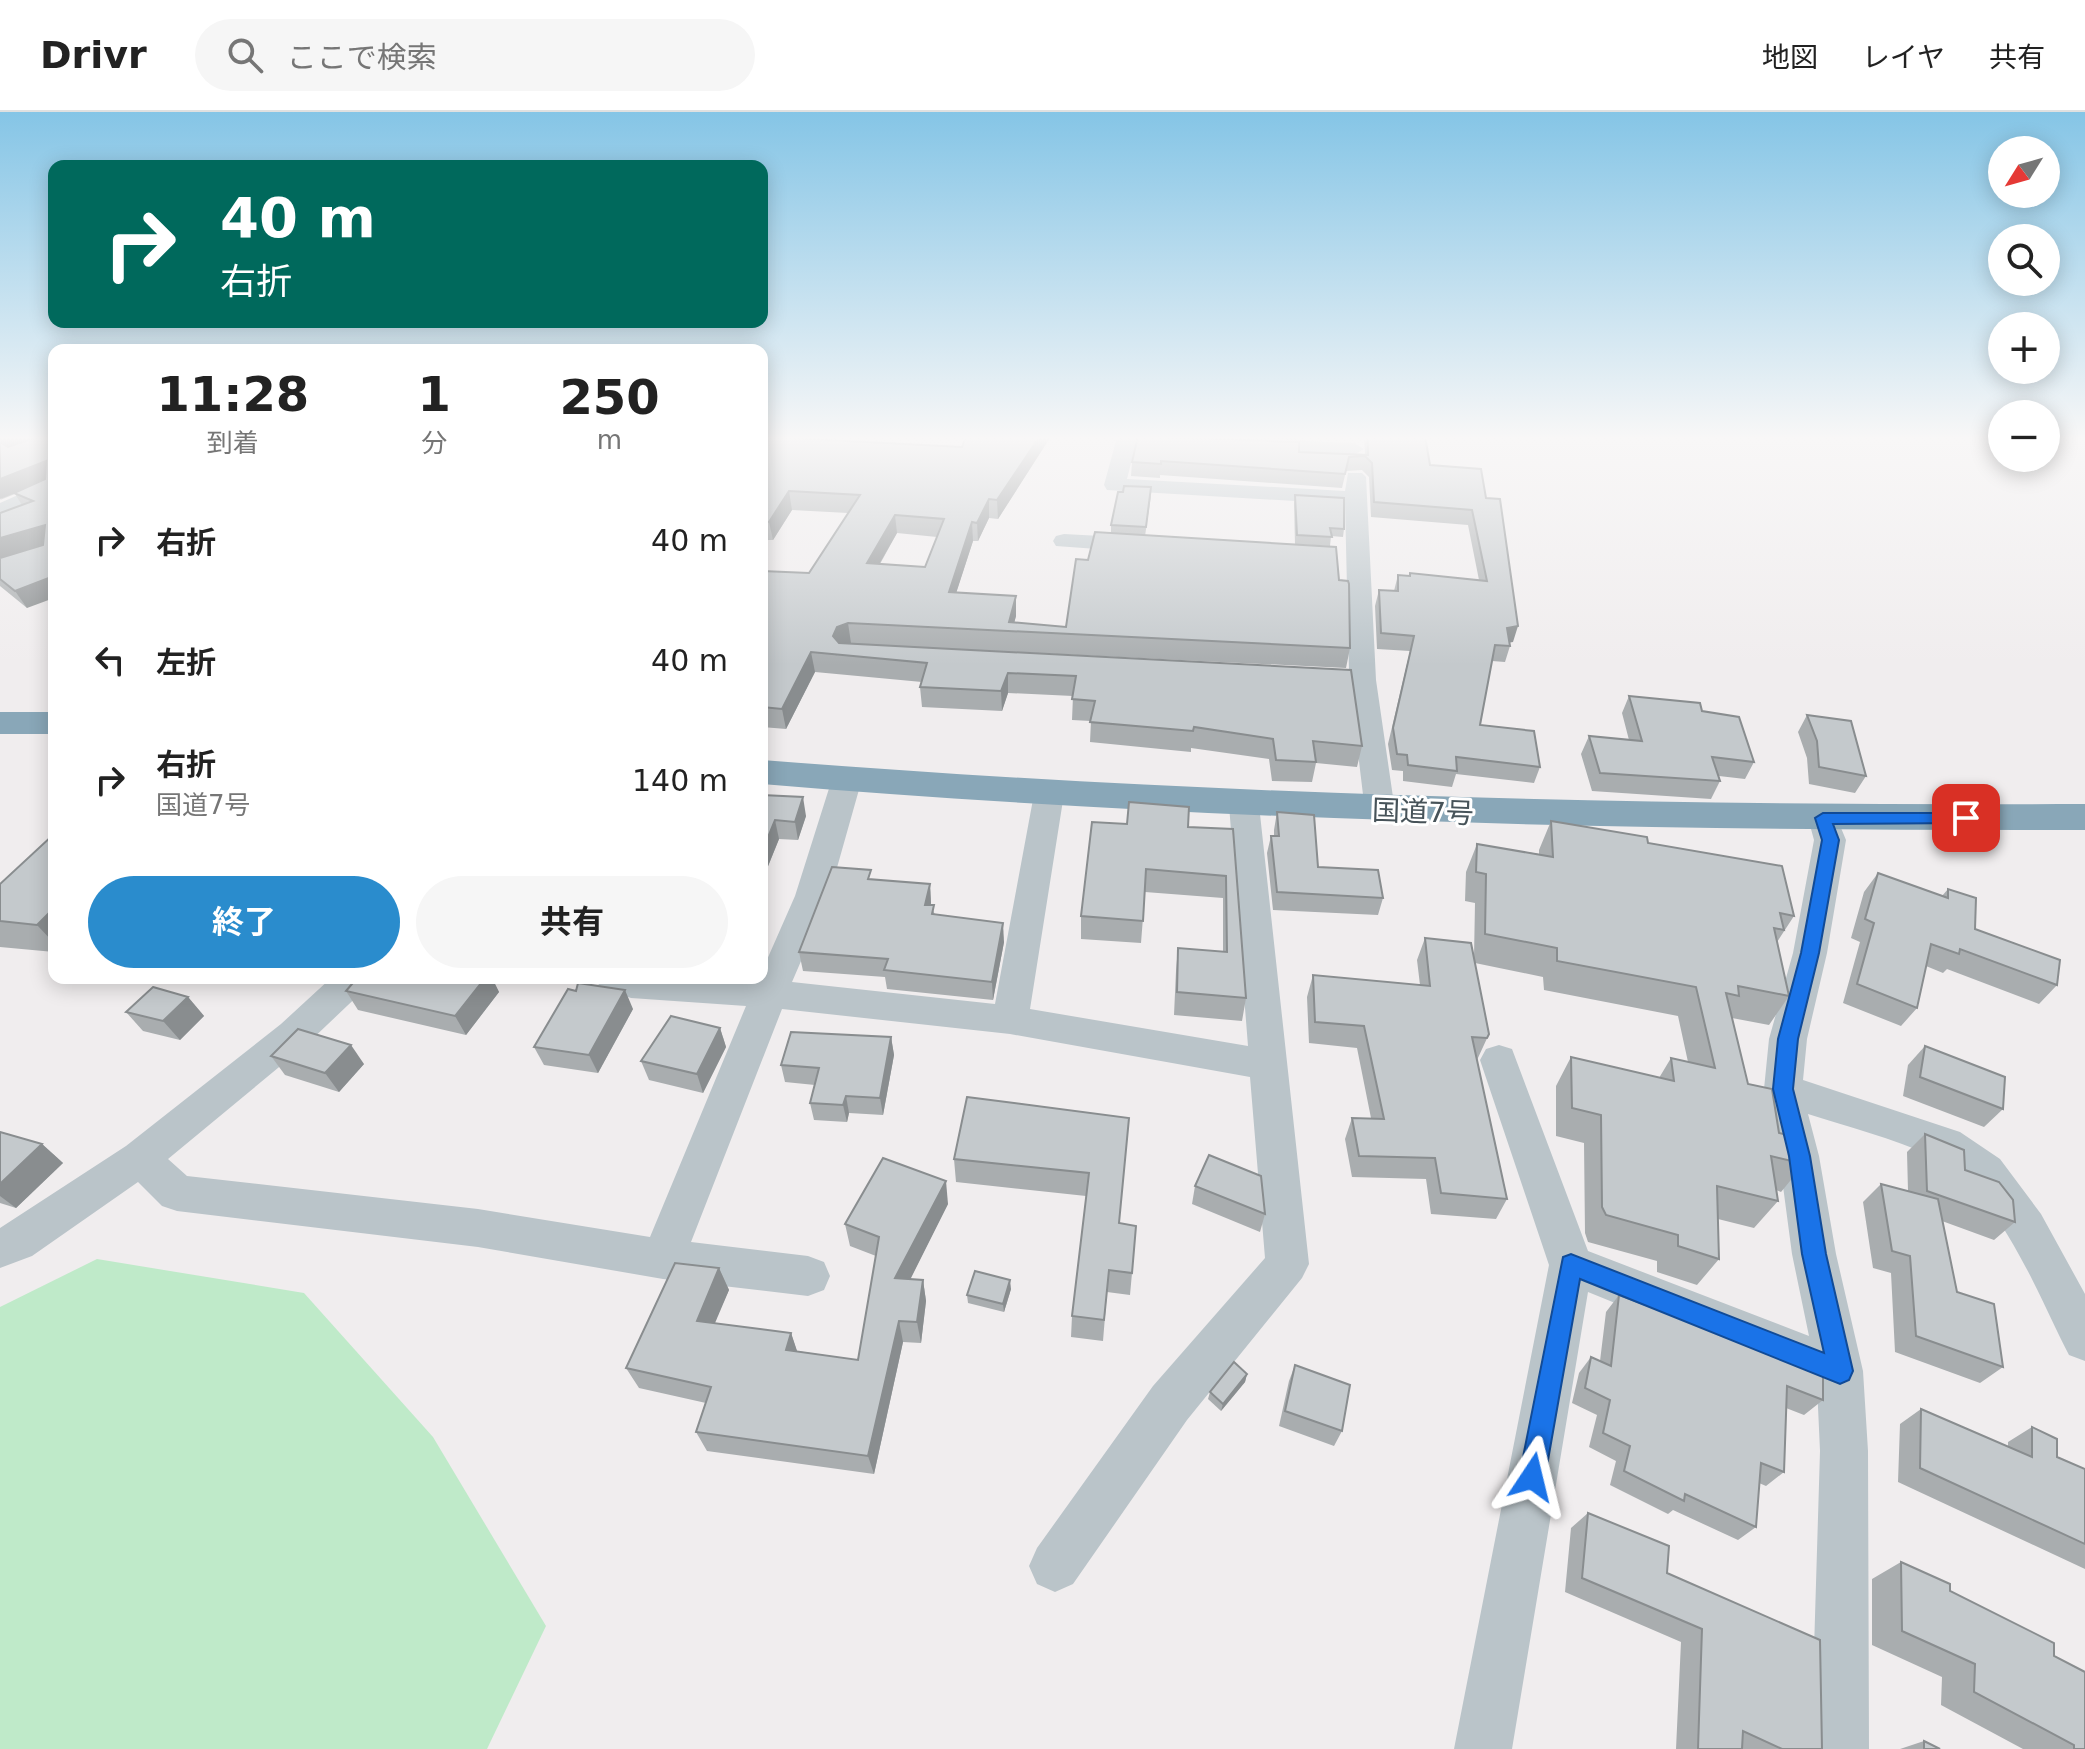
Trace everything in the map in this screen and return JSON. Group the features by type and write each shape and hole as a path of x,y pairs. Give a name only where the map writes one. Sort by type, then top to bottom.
{"highway":[{"path":"0,723 48,723"},
{"name":"国道7号","path":"768,772 1049,794 1380,811 1823,818 2085,817"}],"street":[{"path":"1354,512 1350,557 1380,811"},
{"path":"1064,541 1157,546"},
{"path":"1285,676 1363,680"},
{"path":"663,1259 812,896 847,779"},
{"path":"1010,1020 1049,794"},
{"path":"1055,1566 1170,1403 1287,1264 1244,805"},
{"path":"1823,818 1830,840 1810,953 1788,1039 1783,1089 1799,1156 1814,1254 1840,1371 1844,1451 1840,1749"},
{"path":"0,1248 17,1242 140,1158 294,1034 348,984"},
{"path":"628,984 729,989 909,1006 1010,1020 1268,1065"},
{"path":"1483,1749 1571,1265 1499,1060"},
{"path":"1783,1089 1946,1144 1986,1172 2026,1228 2085,1339"},
{"path":"140,1158 177,1193 478,1228 663,1259 808,1276"},
{"path":"1571,1265 1840,1371"}],"green space":[{"path":"97,1259 304,1293 433,1437 546,1626 487,1749 0,1749 0,1307"}],"building":[{"path":"48,512 48,578 15,591 0,579 0,558 43,545 45,525 0,538 0,513"},
{"path":"849,512 982,512 977,523 972,522 949,592 1016,596 1009,622 1066,627 1076,559 1088,560 1095,532 1336,547 1339,580 1348,581 1349,584 1350,648 848,623 837,627 833,636 839,643 1351,670 1362,746 1313,741 1316,762 1276,760 1273,739 1194,727 1193,731 1090,722 1095,701 1072,699 1076,676 1008,673 1001,691 920,687 927,663 811,652 782,709 768,708 768,571 809,573","holes":["895,515 944,519 925,567 867,563"]},
{"path":"1114,512 1148,512 1146,527 1111,525"},
{"path":"1296,512 1344,512 1344,529 1330,528 1332,537 1297,535"},
{"path":"1473,512 1502,512 1518,626 1507,628 1510,646 1495,645 1480,725 1534,731 1540,767 1456,757 1457,771 1408,765 1407,755 1397,754 1393,728 1414,636 1381,633 1379,590 1398,591 1398,575 1410,576 1410,573 1487,581"},
{"path":"1629,696 1700,703 1702,711 1739,717 1754,762 1712,757 1720,781 1600,773 1589,736 1642,741"},
{"path":"1807,715 1851,721 1866,776 1819,767 1817,741"},
{"path":"768,795 803,797 795,822 775,820 768,837"},
{"path":"1129,802 1189,807 1188,827 1233,829 1246,998 1177,992 1178,948 1227,952 1226,876 1146,869 1143,921 1081,916 1092,822 1127,824"},
{"path":"1277,812 1314,815 1318,867 1378,870 1383,898 1277,892 1271,836 1279,836"},
{"path":"1551,821 1647,837 1648,843 1782,866 1794,916 1780,913 1784,930 1774,928 1789,996 1738,986 1739,996 1726,993 1748,1084 1772,1089 1779,1133 1800,1138 1804,1164 1771,1156 1778,1201 1717,1186 1719,1259 1678,1246 1678,1235 1606,1215 1602,1207 1601,1115 1572,1108 1571,1057 1674,1081 1671,1058 1715,1068 1696,987 1557,961 1557,948 1485,934 1486,874 1476,872 1477,844 1553,857"},
{"path":"48,840 48,914 37,925 0,921 0,884"},
{"path":"832,867 871,870 868,879 930,884 925,905 934,905 932,914 1003,923 992,982 884,970 888,959 799,952"},
{"path":"1878,873 1948,898 1948,889 1976,898 1975,929 2060,960 2057,985 1960,949 1959,954 1931,944 1917,1008 1857,984 1874,923 1865,919"},
{"path":"1425,938 1471,943 1489,1034 1487,1038 1472,1037 1507,1199 1441,1193 1435,1158 1359,1156 1352,1118 1384,1119 1364,1026 1315,1022 1313,975 1430,986"},
{"path":"352,984 480,984 455,1016 346,991"},
{"path":"578,984 625,990 589,1055 534,1047 568,989 576,991"},
{"path":"153,987 188,997 163,1021 126,1012"},
{"path":"671,1016 720,1028 697,1074 641,1061"},
{"path":"298,1029 351,1045 325,1073 271,1056"},
{"path":"791,1032 891,1037 880,1098 846,1096 843,1105 810,1103 819,1068 781,1065"},
{"path":"1925,1046 2005,1077 2003,1109 1920,1077"},
{"path":"967,1097 1129,1118 1119,1223 1136,1226 1132,1273 1109,1270 1104,1320 1072,1316 1089,1173 954,1159"},
{"path":"0,1132 42,1144 0,1184"},
{"path":"1925,1134 1964,1150 1965,1170 1999,1182 2013,1200 2015,1222 1927,1191"},
{"path":"1209,1155 1261,1176 1265,1214 1195,1186"},
{"path":"883,1158 946,1181 895,1278 923,1280 917,1322 899,1321 868,1456 696,1432 711,1387 626,1368 675,1263 719,1268 697,1321 791,1333 786,1350 858,1360 879,1237 845,1224"},
{"path":"1881,1184 1938,1199 1957,1292 1994,1304 2003,1367 1916,1336 1910,1256 1892,1251"},
{"path":"975,1271 1010,1280 1003,1304 967,1295"},
{"path":"1619,1295 1716,1331 1716,1326 1823,1369 1823,1400 1787,1386 1784,1472 1761,1463 1756,1527 1685,1494 1684,1501 1624,1471 1630,1446 1603,1433 1610,1400 1585,1388 1591,1357 1611,1366"},
{"path":"1234,1362 1247,1374 1223,1404 1210,1392"},
{"path":"1295,1365 1350,1385 1342,1431 1285,1411"},
{"path":"1921,1409 2032,1457 2032,1427 2057,1439 2057,1457 2085,1469 2085,1544 1920,1468"},
{"path":"1588,1513 1669,1546 1667,1573 1820,1640 1822,1749 1782,1749 1743,1731 1742,1749 1698,1749 1702,1629 1582,1578"},
{"path":"1901,1562 1950,1584 1950,1591 2054,1643 2054,1656 2085,1672 2085,1749 2074,1749 2074,1745 1974,1692 1975,1664 1902,1631"},
{"path":"1924,1741 1940,1749 1924,1749"}],"route":[{"path":"1532,1477 1571,1265 1840,1371 1814,1254 1799,1156 1783,1089 1788,1039 1810,953 1830,840 1823,818 1966,818"}]}
